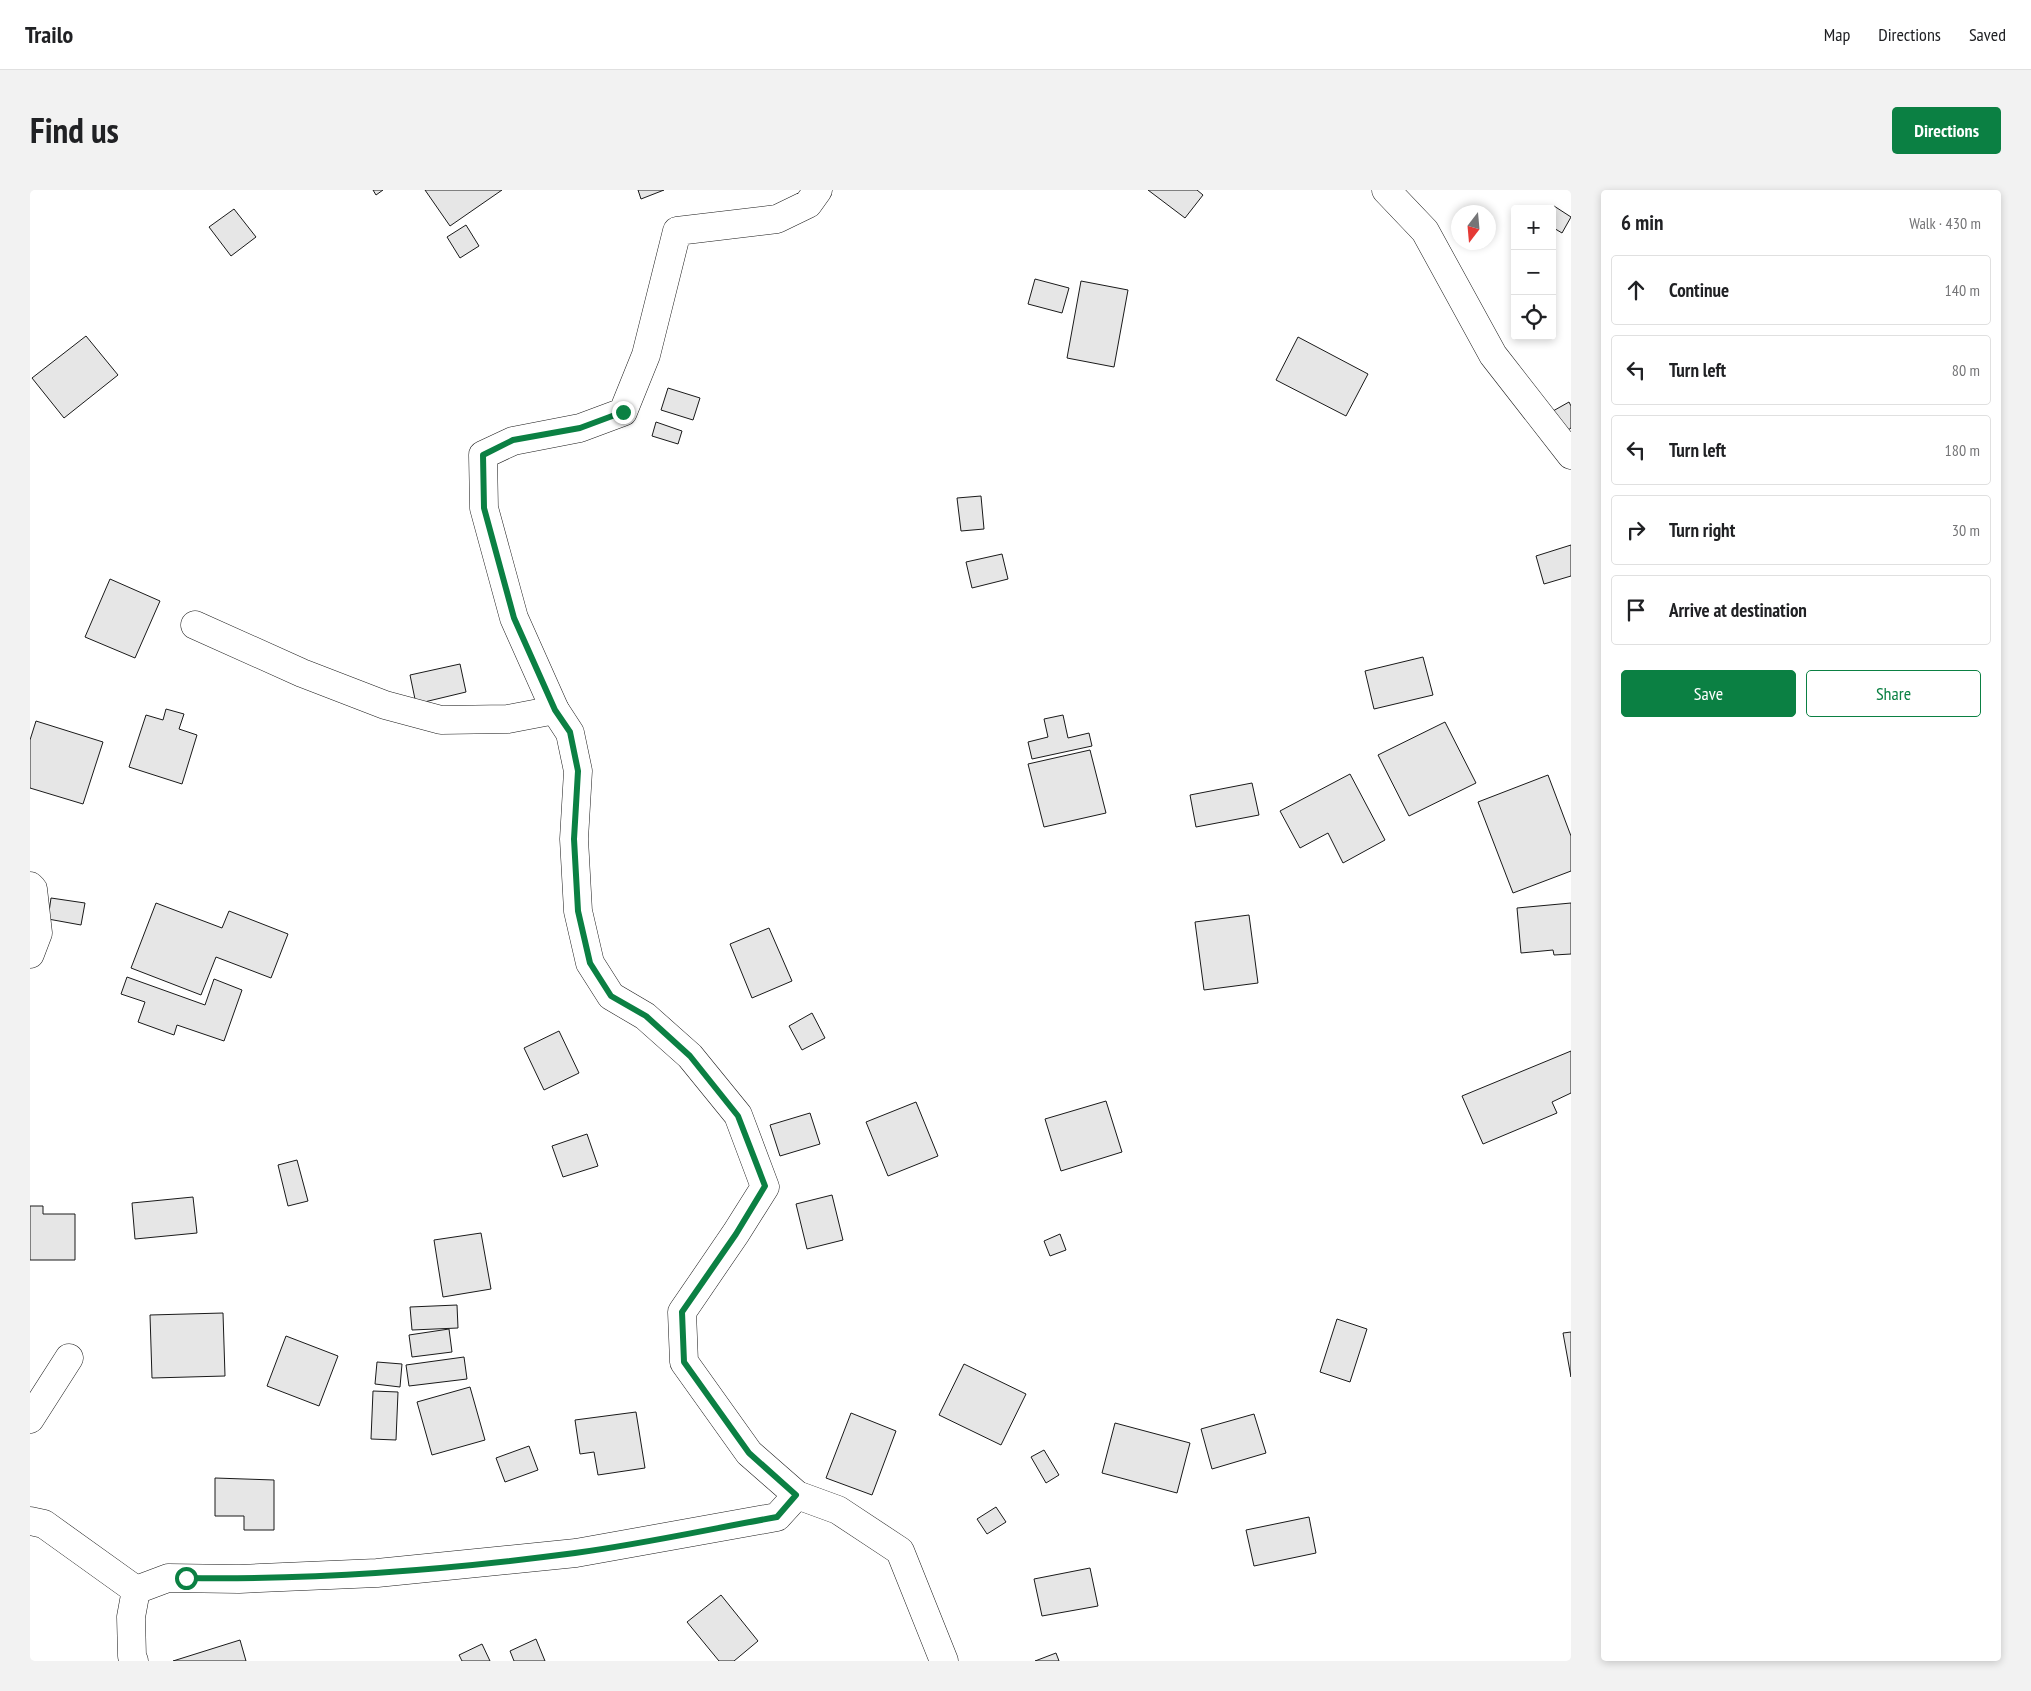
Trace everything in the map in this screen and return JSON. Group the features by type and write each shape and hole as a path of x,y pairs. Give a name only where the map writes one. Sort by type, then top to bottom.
{"street":[{"path":"818,190 808,204 777,219 677,231 646,355 623,412 580,428 513,440 483,455 484,508 514,618 555,710 570,732 578,771 574,839 578,911 590,963 611,996 646,1016 690,1056 738,1116 765,1186 736,1234 682,1312 684,1362 749,1453 796,1495 838,1510 900,1552 944,1661"},
{"path":"1386,190 1425,231 1493,355 1571,455"},
{"path":"196,625 302,673 366,698 441,720 508,720 555,710"},
{"path":"30,886 33,890 38,933 30,954"},
{"path":"30,1418 69,1358"},
{"path":"136,1590 168,1578 239,1579 378,1573 576,1553 777,1517 796,1495"},
{"path":"30,1521 44,1524 136,1590"},
{"path":"134,1661 132,1656 131,1617 136,1590"}],"building":[{"path":"373,190 383,190 376,195"},
{"path":"425,190 502,190 450,226"},
{"path":"638,190 664,190 641,199"},
{"path":"1148,190 1197,190 1203,195 1185,218"},
{"path":"1556,207 1571,217 1562,233 1556,229"},
{"path":"234,209 256,237 231,256 209,227"},
{"path":"466,225 479,246 460,258 447,237"},
{"path":"1035,279 1069,288 1062,313 1028,304"},
{"path":"1081,281 1128,290 1114,367 1067,358"},
{"path":"86,336 118,375 64,418 32,378"},
{"path":"1298,337 1368,374 1346,416 1276,380"},
{"path":"668,388 700,398 693,420 661,410"},
{"path":"1569,402 1571,406 1571,428 1565,432 1553,411"},
{"path":"656,422 682,431 678,444 652,436"},
{"path":"981,496 984,529 961,531 957,498"},
{"path":"1571,545 1571,576 1544,584 1536,556"},
{"path":"1002,554 1008,579 972,588 966,562"},
{"path":"110,579 160,601 135,658 85,637"},
{"path":"1423,657 1433,695 1374,709 1365,671"},
{"path":"460,664 466,692 416,704 410,675"},
{"path":"166,709 184,714 179,729 197,735 182,784 129,767 146,715 163,720"},
{"path":"1063,715 1068,738 1089,733 1092,746 1032,759 1028,742 1048,737 1044,719"},
{"path":"36,721 103,742 83,804 30,788 30,740"},
{"path":"1445,722 1476,783 1409,816 1378,755"},
{"path":"1090,750 1106,813 1044,827 1028,764"},
{"path":"1350,774 1385,840 1343,863 1328,833 1300,848 1280,811"},
{"path":"1548,775 1571,836 1571,871 1513,893 1478,802"},
{"path":"1252,783 1259,815 1196,827 1190,795"},
{"path":"51,898 85,903 81,925 48,919"},
{"path":"156,903 222,928 229,911 288,934 271,978 216,957 201,995 131,968"},
{"path":"1571,903 1571,954 1554,955 1553,950 1521,953 1517,908"},
{"path":"1249,915 1258,983 1204,990 1195,922"},
{"path":"769,928 792,981 752,998 730,944"},
{"path":"127,977 205,1005 214,979 242,990 224,1041 177,1025 174,1035 138,1022 145,1002 121,994"},
{"path":"812,1013 825,1038 802,1050 789,1026"},
{"path":"559,1031 579,1073 544,1090 524,1048"},
{"path":"1571,1051 1571,1093 1552,1102 1557,1113 1483,1144 1462,1096"},
{"path":"1106,1101 1122,1152 1061,1171 1045,1119"},
{"path":"916,1102 938,1156 888,1176 866,1122"},
{"path":"810,1113 820,1144 780,1156 770,1125"},
{"path":"587,1134 598,1166 563,1177 552,1146"},
{"path":"297,1160 308,1201 288,1206 278,1165"},
{"path":"832,1195 843,1240 807,1249 796,1204"},
{"path":"193,1197 197,1233 135,1239 132,1203"},
{"path":"30,1206 43,1206 43,1214 75,1214 75,1260 30,1260"},
{"path":"481,1233 491,1289 443,1297 434,1240"},
{"path":"1060,1234 1066,1250 1050,1256 1044,1241"},
{"path":"457,1305 458,1328 412,1330 410,1307"},
{"path":"223,1313 225,1376 152,1378 150,1315"},
{"path":"1337,1319 1367,1329 1350,1382 1320,1372"},
{"path":"449,1329 452,1352 412,1357 409,1335"},
{"path":"1571,1332 1571,1377 1563,1333"},
{"path":"286,1336 338,1356 319,1406 267,1386"},
{"path":"464,1357 467,1379 409,1386 406,1365"},
{"path":"377,1362 402,1364 400,1387 375,1384"},
{"path":"964,1364 1026,1394 1001,1445 939,1415"},
{"path":"470,1387 485,1440 432,1455 417,1402"},
{"path":"373,1391 398,1392 396,1440 371,1439"},
{"path":"636,1412 645,1468 598,1475 594,1452 580,1454 575,1420"},
{"path":"851,1413 896,1431 872,1495 826,1478"},
{"path":"1254,1414 1266,1453 1212,1469 1201,1429"},
{"path":"1115,1423 1190,1443 1177,1493 1102,1473"},
{"path":"529,1446 538,1470 505,1482 496,1458"},
{"path":"1044,1450 1059,1475 1046,1483 1031,1457"},
{"path":"215,1478 274,1480 274,1530 244,1530 244,1516 215,1516"},
{"path":"996,1507 1006,1522 987,1534 977,1519"},
{"path":"1309,1517 1316,1553 1254,1566 1246,1530"},
{"path":"1090,1568 1098,1606 1042,1616 1034,1579"},
{"path":"721,1595 758,1641 734,1661 719,1661 687,1622"},
{"path":"536,1639 545,1661 514,1661 510,1651"},
{"path":"240,1640 246,1661 173,1661"},
{"path":"482,1644 490,1661 462,1661 459,1655"},
{"path":"1056,1653 1059,1661 1035,1661"}],"route":[{"path":"186,1578 239,1579 378,1573 576,1553 777,1517 796,1495 749,1453 684,1362 682,1312 736,1234 765,1186 738,1116 690,1056 646,1016 611,996 590,963 578,911 574,839 578,771 570,732 555,710 514,618 484,508 483,455 513,440 580,428 623,412"}]}
